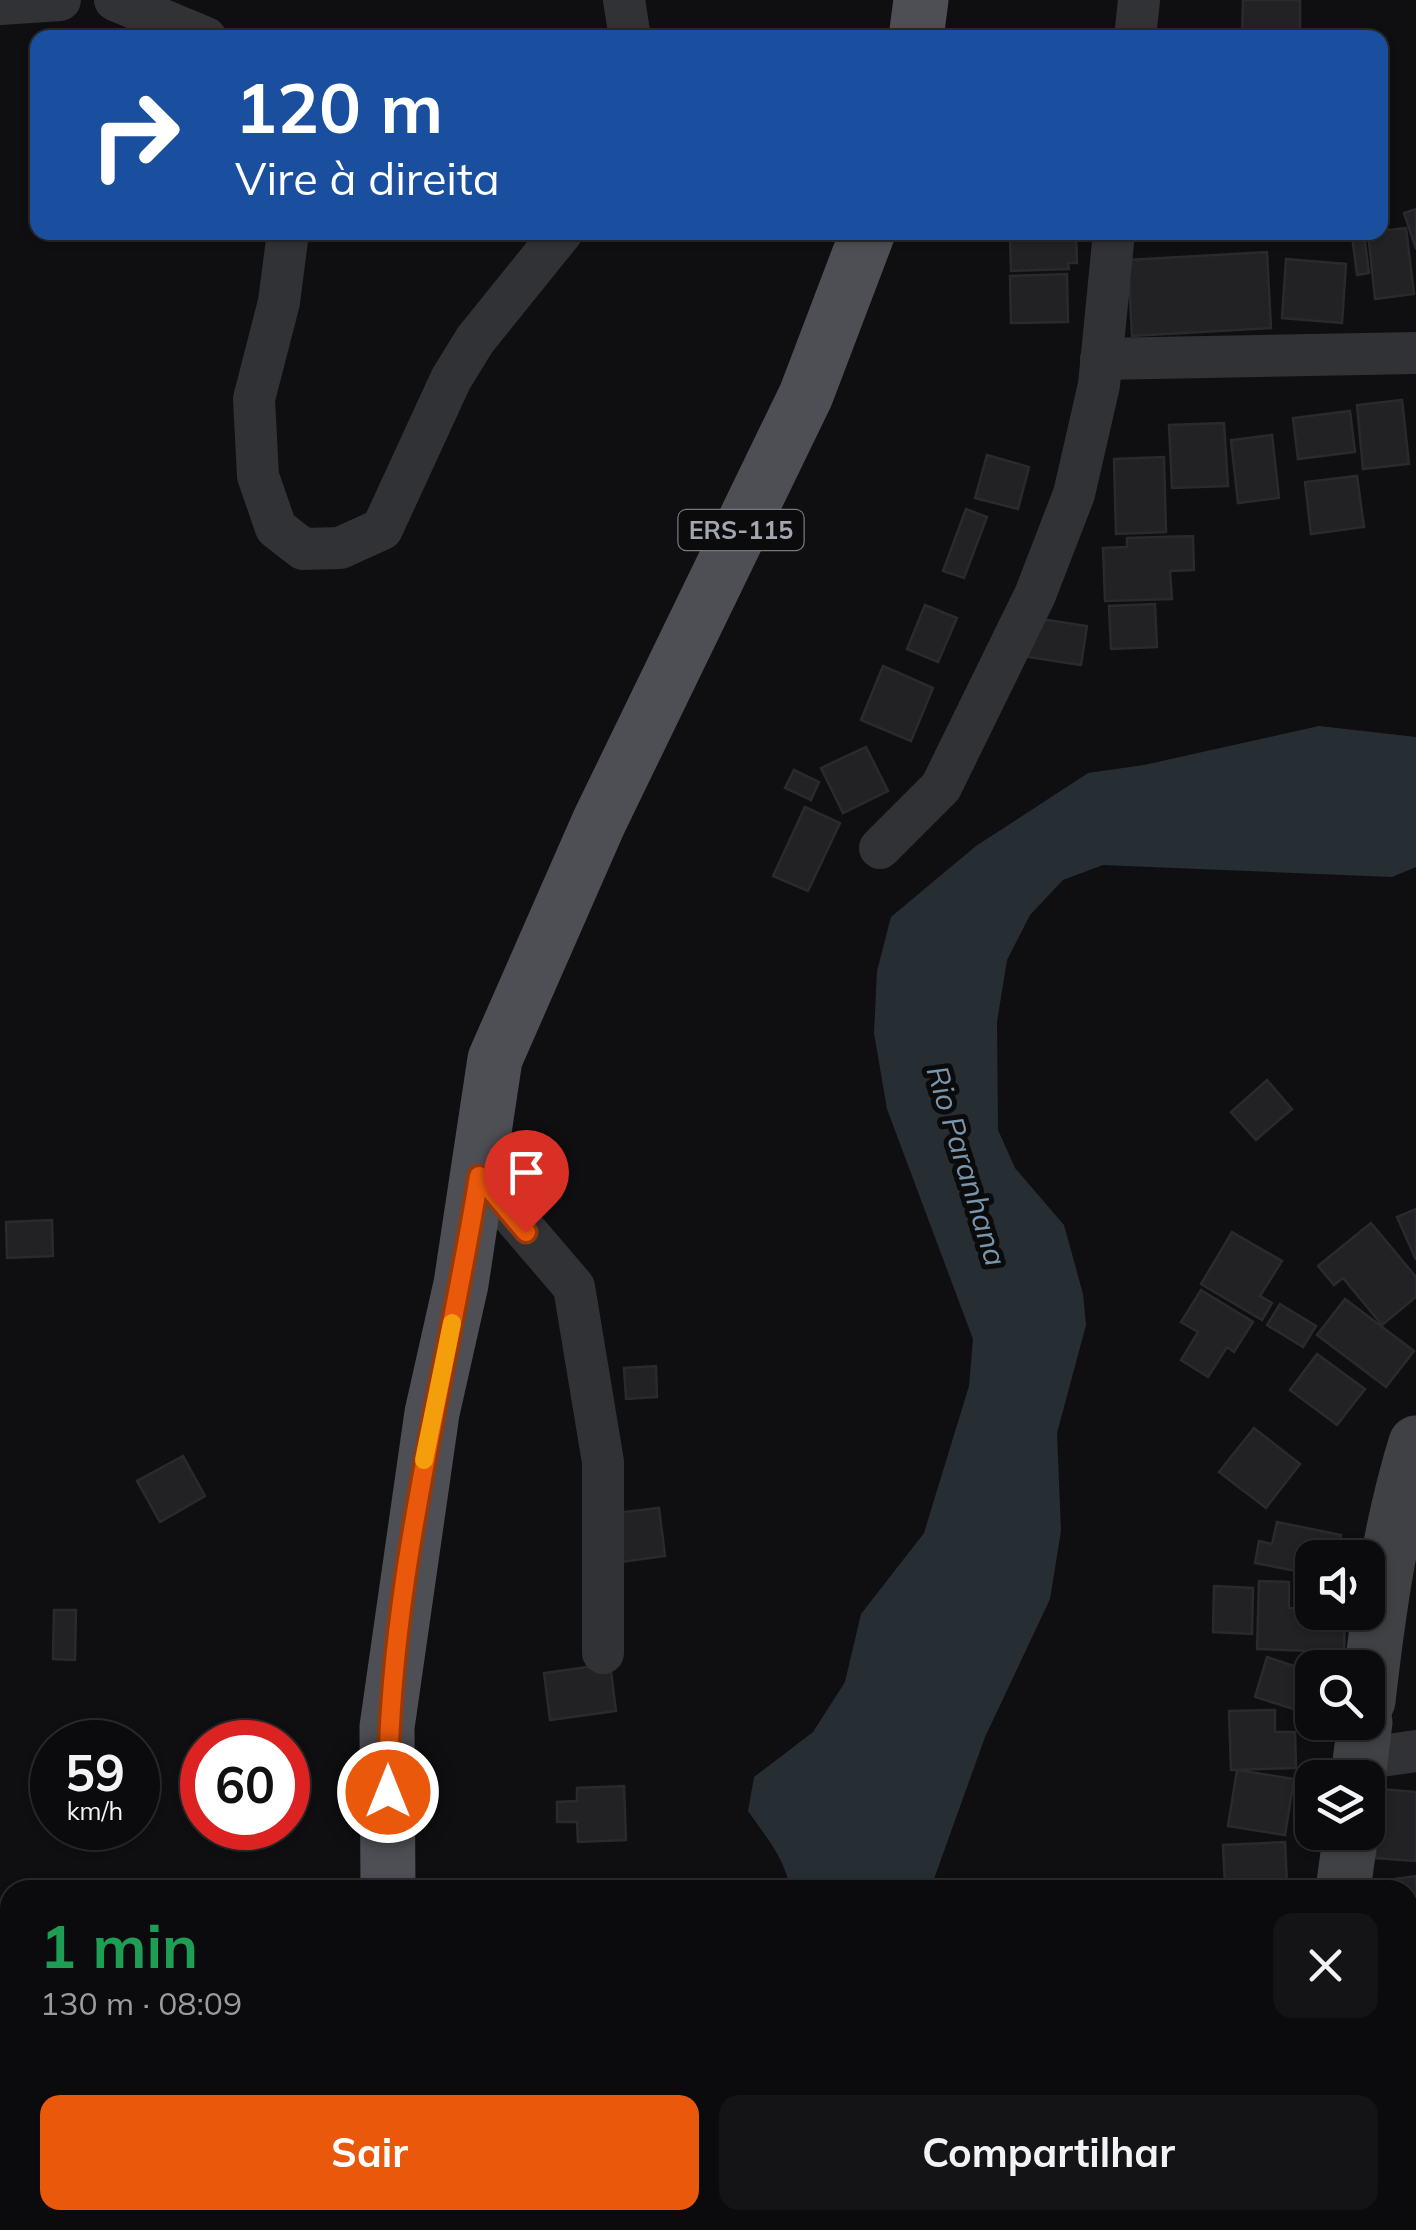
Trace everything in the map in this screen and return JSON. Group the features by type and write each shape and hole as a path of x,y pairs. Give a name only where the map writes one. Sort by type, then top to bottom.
{"main road":[{"path":"917,30 921,0"},
{"name":"ERS-115","path":"388,1880 387,1726 432,1412 461,1284 495,1059 599,822 806,396 865,240"}],"street":[{"path":"0,4 60,0"},
{"path":"115,0 190,30"},
{"path":"624,0 629,30"},
{"path":"1136,30 1139,0"},
{"path":"287,240 279,302 254,399 258,476 276,528 303,549 340,548 382,528 451,379 475,340 556,240"},
{"path":"880,848 941,787 1035,595 1074,494 1099,386 1113,240"},
{"path":"1101,359 1416,353"},
{"path":"479,1176 574,1287 603,1462 603,1652"},
{"path":"1374,1650 1383,1578 1400,1494 1416,1443"},
{"path":"1361,1753 1416,1750"},
{"path":"1344,1880 1349,1850"}],"water":[{"name":"Rio Paranhana","path":"1319,726 1416,737 1416,867 1392,877 1103,865 1063,880 1030,915 1007,960 997,1022 998,1130 1015,1168 1064,1225 1083,1294 1086,1325 1057,1433 1061,1531 1050,1599 985,1737 934,1880 788,1880 780,1859 748,1811 754,1777 813,1732 845,1682 861,1614 924,1533 969,1386 973,1339 887,1109 874,1033 877,971 891,917 976,846 1088,773 1144,765"}],"building":[{"path":"1243,0 1300,0 1300,30 1242,30"},
{"path":"1416,209 1416,249 1404,213"},
{"path":"1406,228 1414,294 1375,299 1369,240 1388,240 1388,230"},
{"path":"1010,240 1076,240 1077,263 1068,263 1069,269 1011,271"},
{"path":"1353,240 1365,240 1369,273 1357,275"},
{"path":"1267,252 1271,328 1132,336 1128,260"},
{"path":"1286,259 1346,264 1342,323 1282,318"},
{"path":"1067,274 1068,322 1011,323 1010,276"},
{"path":"1402,400 1409,464 1363,469 1357,405"},
{"path":"1350,411 1355,452 1298,459 1293,418"},
{"path":"1224,423 1228,486 1172,488 1169,425"},
{"path":"1272,435 1279,498 1238,503 1231,440"},
{"path":"987,455 1029,467 1018,509 975,498"},
{"path":"1164,457 1166,532 1116,534 1114,459"},
{"path":"1357,476 1364,527 1311,534 1305,482"},
{"path":"966,509 987,517 964,578 943,571"},
{"path":"1193,536 1194,570 1170,571 1172,599 1105,601 1103,548 1127,547 1127,538"},
{"path":"1155,604 1157,647 1111,649 1109,606"},
{"path":"925,605 957,618 938,662 907,649"},
{"path":"1034,618 1087,626 1081,665 1028,657"},
{"path":"883,666 933,688 911,741 861,720"},
{"path":"866,747 888,791 843,813 821,768"},
{"path":"794,770 819,782 811,800 785,788"},
{"path":"805,807 840,823 808,891 773,876"},
{"path":"1267,1080 1292,1109 1256,1140 1231,1112"},
{"path":"1416,1209 1416,1260 1397,1217"},
{"path":"52,1220 53,1256 7,1258 6,1222"},
{"path":"1371,1223 1416,1277 1416,1297 1382,1325 1343,1278 1334,1285 1318,1266"},
{"path":"1232,1232 1282,1261 1260,1296 1272,1303 1262,1320 1201,1284"},
{"path":"1201,1290 1253,1322 1234,1352 1227,1347 1208,1377 1181,1360 1198,1332 1181,1322"},
{"path":"1345,1299 1414,1351 1386,1387 1317,1335"},
{"path":"1280,1304 1316,1326 1303,1347 1267,1325"},
{"path":"1317,1354 1365,1389 1337,1425 1290,1390"},
{"path":"656,1366 657,1397 626,1399 624,1368"},
{"path":"1254,1428 1300,1464 1266,1508 1219,1472"},
{"path":"183,1456 205,1496 160,1522 137,1481"},
{"path":"659,1508 665,1556 620,1562 615,1513"},
{"path":"1277,1522 1341,1535 1340,1540 1295,1540 1295,1571 1255,1563 1259,1541 1272,1544"},
{"path":"1259,1581 1289,1582 1289,1608 1295,1608 1295,1630 1345,1630 1344,1650 1257,1649"},
{"path":"1214,1586 1253,1588 1252,1634 1213,1632"},
{"path":"54,1610 76,1610 75,1660 53,1659"},
{"path":"1267,1657 1295,1666 1295,1709 1255,1697"},
{"path":"610,1664 616,1711 550,1720 544,1673"},
{"path":"1275,1710 1275,1732 1295,1732 1295,1768 1231,1770 1229,1711"},
{"path":"1237,1770 1294,1779 1285,1835 1228,1826"},
{"path":"624,1786 626,1840 578,1842 577,1822 557,1822 557,1802 577,1801 577,1788"},
{"path":"1385,1789 1416,1792 1416,1861 1375,1858 1376,1850 1385,1850"},
{"path":"1285,1842 1287,1880 1225,1880 1223,1845"}],"slow traffic":[{"path":"424,1460 452,1323"}],"route":[{"path":"388,1792 387,1726 410,1553 432,1412 461,1284 479,1176 526,1232"}]}
